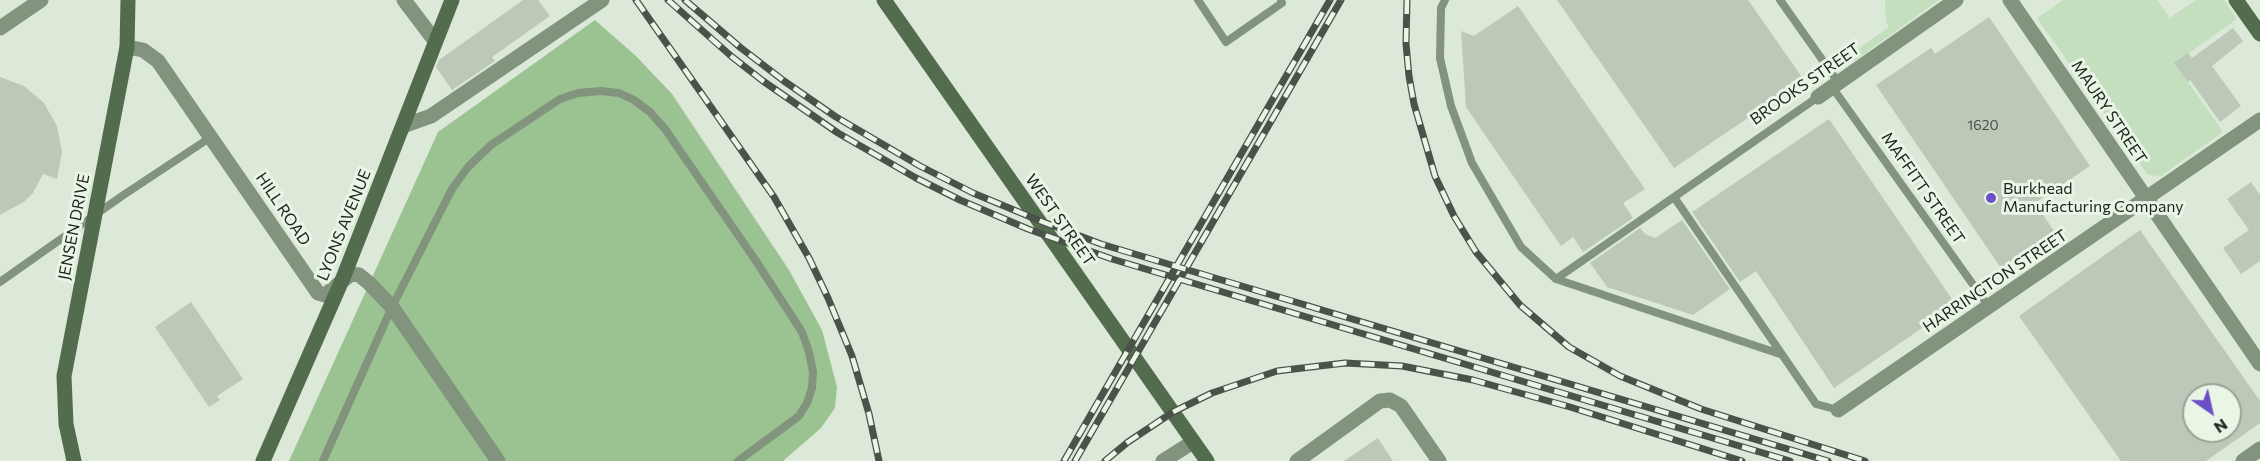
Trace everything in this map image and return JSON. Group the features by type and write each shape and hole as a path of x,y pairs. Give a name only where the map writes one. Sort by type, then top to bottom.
{"street":[{"path":"0,28 41,0"},
{"name":"JENSEN DRIVE","path":"74,461 66,424 64,376 127,47 128,0"},
{"path":"404,0 435,41"},
{"name":"LYONS AVENUE","path":"263,461 343,279 452,0"},
{"path":"403,126 431,116 602,0"},
{"name":"WEST STREET","path":"884,0 1207,461"},
{"name":"BROOKS STREET","path":"1818,96 1956,0"},
{"name":"MAURY STREET","path":"2010,0 2260,364"},
{"path":"2236,0 2260,34"},
{"name":"HILL ROAD","path":"127,47 144,50 158,61 318,293 325,295 343,279"},
{"name":"HARRINGTON STREET","path":"1838,410 2260,120"},
{"path":"343,279 351,274 358,275 392,307 498,461"},
{"path":"1297,461 1380,401 1390,400 1401,406 1439,461"},
{"path":"1163,461 1193,442"},
{"path":"2243,461 2260,449"}],"lane":[{"path":"1198,0 1226,42 1282,3 1281,0"},
{"path":"1445,0 1441,8 1440,58 1451,106 1472,163 1521,247 1556,279 1781,354"},
{"name":"MAFFITT STREET","path":"1780,0 1835,84 1989,307"},
{"path":"323,461 392,307 452,189 468,167 491,145 560,99 578,93 601,91 619,93 634,100 650,112 665,129 802,332 813,372 812,388 799,416 738,461"},
{"name":"BROOKS STREET","path":"1556,279 1818,96"},
{"path":"0,282 211,137"},
{"path":"1674,197 1816,404 1838,410"}],"shaded area":[{"path":"1885,0 1939,0 1854,61 1850,55 1889,27 1886,22"},
{"path":"2063,0 2157,0 2170,18 2196,0 2224,0 2237,19 2175,63 2223,132 2161,176 2148,175 2037,18"},
{"path":"595,20 636,56 672,94 789,270 822,330 837,387 835,408 821,428 783,461 289,461 438,132"}],"building":[{"path":"523,0 538,0 550,16 492,57 495,61 452,90 436,67 439,60"},
{"path":"1557,0 1748,0 1804,80 1674,168"},
{"path":"1518,6 1645,189 1623,203 1633,218 1583,252 1573,237 1561,246 1466,107 1461,31 1474,36"},
{"path":"1989,17 2090,166 2035,203 2054,231 2001,268 1876,85 1931,48 1935,54"},
{"path":"2233,28 2243,41 2212,66 2241,106 2220,122 2190,80 2188,82 2174,63 2188,53 2192,58"},
{"path":"0,77 24,86 44,103 57,126 62,152 57,179 43,174 33,193 25,201 0,215"},
{"path":"1829,119 1956,305 1834,388 1756,271 1740,282 1692,212"},
{"path":"2251,182 2260,195 2260,261 2241,274 2223,248 2249,230 2227,199"},
{"path":"1682,220 1730,289 1693,315 1607,287 1590,263 1640,228 1645,234 1655,238"},
{"path":"2140,230 2260,401 2260,423 2242,436 2242,383 2182,383 2182,443 2232,443 2206,461 2121,461 2019,316"},
{"path":"191,302 243,379 217,396 220,400 209,407 155,327"},
{"path":"1378,438 1393,461 1344,461"}],"railway":[{"path":"636,0 774,197 809,258 852,356 869,414 879,461"},
{"path":"668,0 731,56 838,133 916,178 1028,229 1112,259 1790,461"},
{"path":"685,0 741,48 836,117 920,166 973,193 1038,220 1101,244 1828,461"},
{"path":"1064,461 1330,0"},
{"path":"1075,461 1341,0"},
{"path":"1407,0 1406,44 1409,76 1414,104 1435,176 1454,216 1476,252 1520,305 1569,347 1620,376 1701,409 1865,461"},
{"path":"1105,461 1128,442 1173,412 1212,393 1277,371 1345,363 1402,366 1473,380 1570,407 1742,461"}],"place":[{"name":"Burkhead Manufacturing Company","path":"1991,198"}]}
